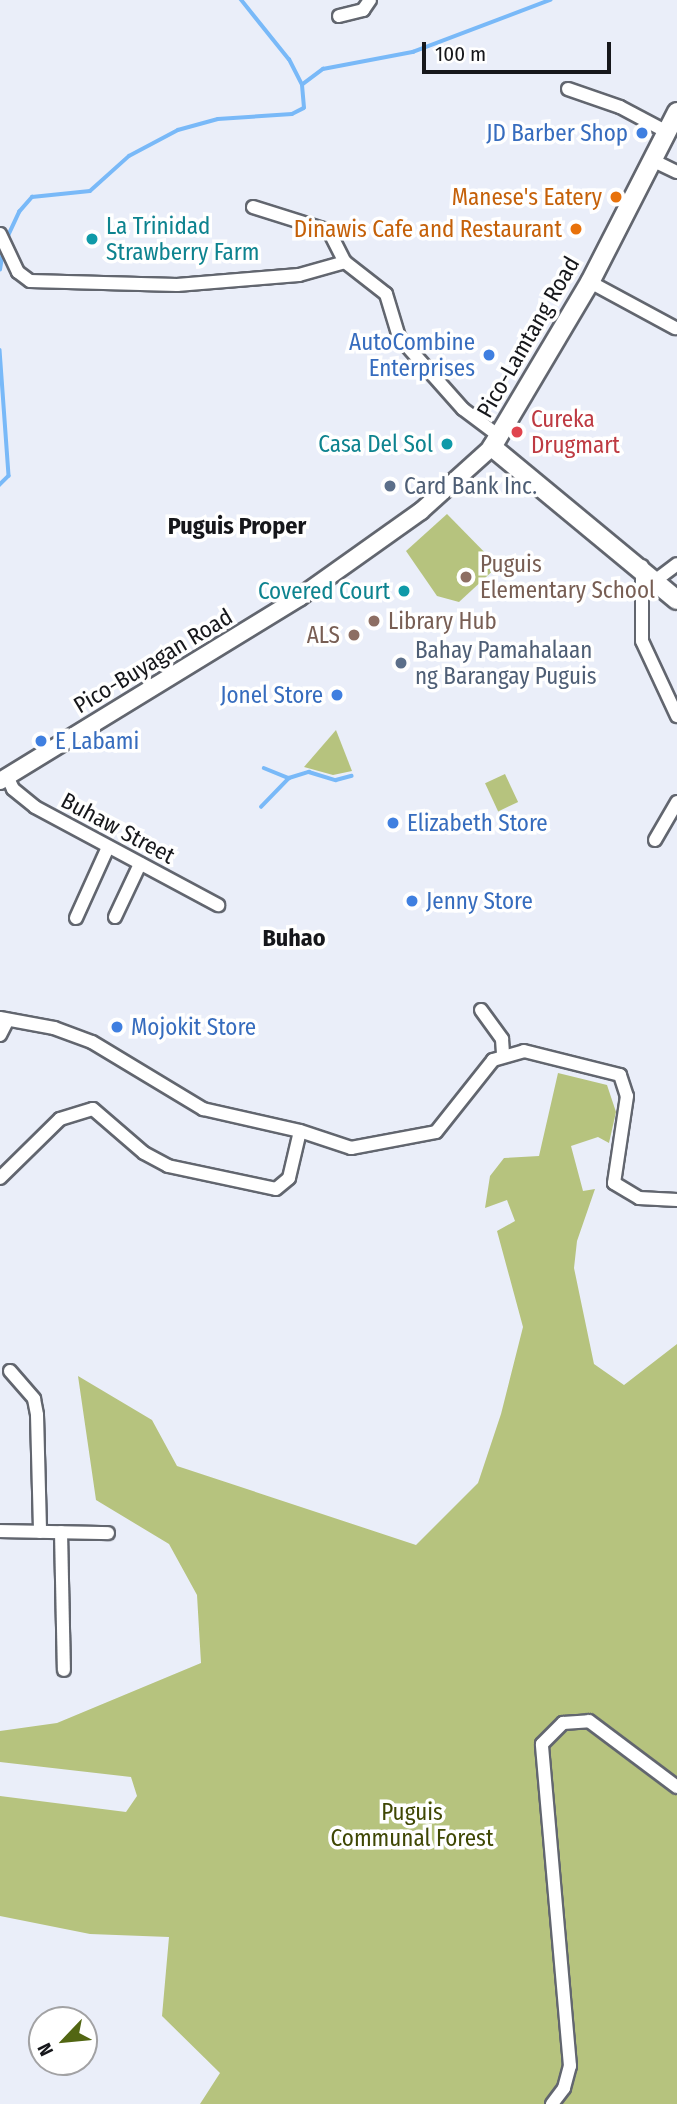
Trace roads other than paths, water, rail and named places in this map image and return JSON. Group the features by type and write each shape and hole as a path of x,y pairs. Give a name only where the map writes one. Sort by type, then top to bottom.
{"main road":[{"name":"Pico-Lamtang Road","path":"677,112 590,282 496,442 642,566 677,600"},
{"name":"Pico-Buyagan Road","path":"8,782 300,597 421,511 496,442"}],"street":[{"path":"339,16 363,10 370,0"},
{"path":"568,89 620,107 667,132"},
{"path":"654,161 677,172"},
{"path":"253,207 324,227 345,262 384,291 399,337 496,442"},
{"path":"0,234 18,272 30,281 177,285 299,275 345,262"},
{"path":"590,282 675,328"},
{"path":"656,580 677,564"},
{"path":"642,566 642,641 677,716"},
{"name":"Buhaw Street","path":"8,782 35,807 218,905"},
{"path":"655,840 677,802"},
{"path":"76,918 108,848"},
{"path":"115,917 140,864"},
{"path":"481,1010 502,1039 503,1055"},
{"path":"0,1035 4,1019 54,1028 92,1042 203,1109 300,1131 351,1147 436,1132 470,1095 486,1068 503,1055 524,1051 620,1075 628,1096 614,1183 639,1198 677,1200"},
{"path":"0,1178 60,1119 80,1110 93,1108 144,1153 168,1166 267,1191 283,1185 289,1178 300,1131"},
{"path":"10,1371 34,1399 37,1415 40,1532"},
{"path":"0,1531 108,1533"},
{"path":"61,1532 64,1670"},
{"path":"552,2104 564,2088 570,2066 542,1744 563,1723 589,1721 677,1787"}],"waterway":[{"path":"7,238 19,212 32,197 90,191 129,156 178,130 218,119 292,114 304,108 302,85 289,60 241,0"},
{"path":"303,84 323,69 413,52 550,0"},
{"path":"0,270 3,252"},
{"path":"0,350 9,476 0,485"},
{"path":"61,752 264,628"},
{"path":"264,768 289,778 309,772 336,780 351,776"},
{"path":"261,807 289,778"}],"place":[{"name":"JD Barber Shop","path":"642,133"},
{"name":"Manese's Eatery","path":"616,197"},
{"name":"Dinawis Cafe and Restaurant","path":"576,229"},
{"name":"La Trinidad Strawberry Farm","path":"92,239"},
{"name":"AutoCombine Enterprises","path":"489,355"},
{"name":"Cureka Drugmart","path":"517,432"},
{"name":"Casa Del Sol","path":"447,444"},
{"name":"Card Bank Inc.","path":"390,486"},
{"name":"Puguis Elementary School","path":"466,577"},
{"name":"Covered Court","path":"404,591"},
{"name":"Library Hub","path":"374,621"},
{"name":"ALS","path":"354,635"},
{"name":"Bahay Pamahalaan ng Barangay Puguis","path":"401,663"},
{"name":"Jonel Store","path":"337,695"},
{"name":"E Labami","path":"41,741"},
{"name":"Elizabeth Store","path":"393,823"},
{"name":"Jenny Store","path":"412,901"},
{"name":"Mojokit Store","path":"117,1027"}],"district":[{"name":"Puguis Proper","path":"237,527"},
{"name":"Buhao","path":"294,939"}],"park label":[{"name":"Puguis Communal Forest","path":"412,1825"}]}
